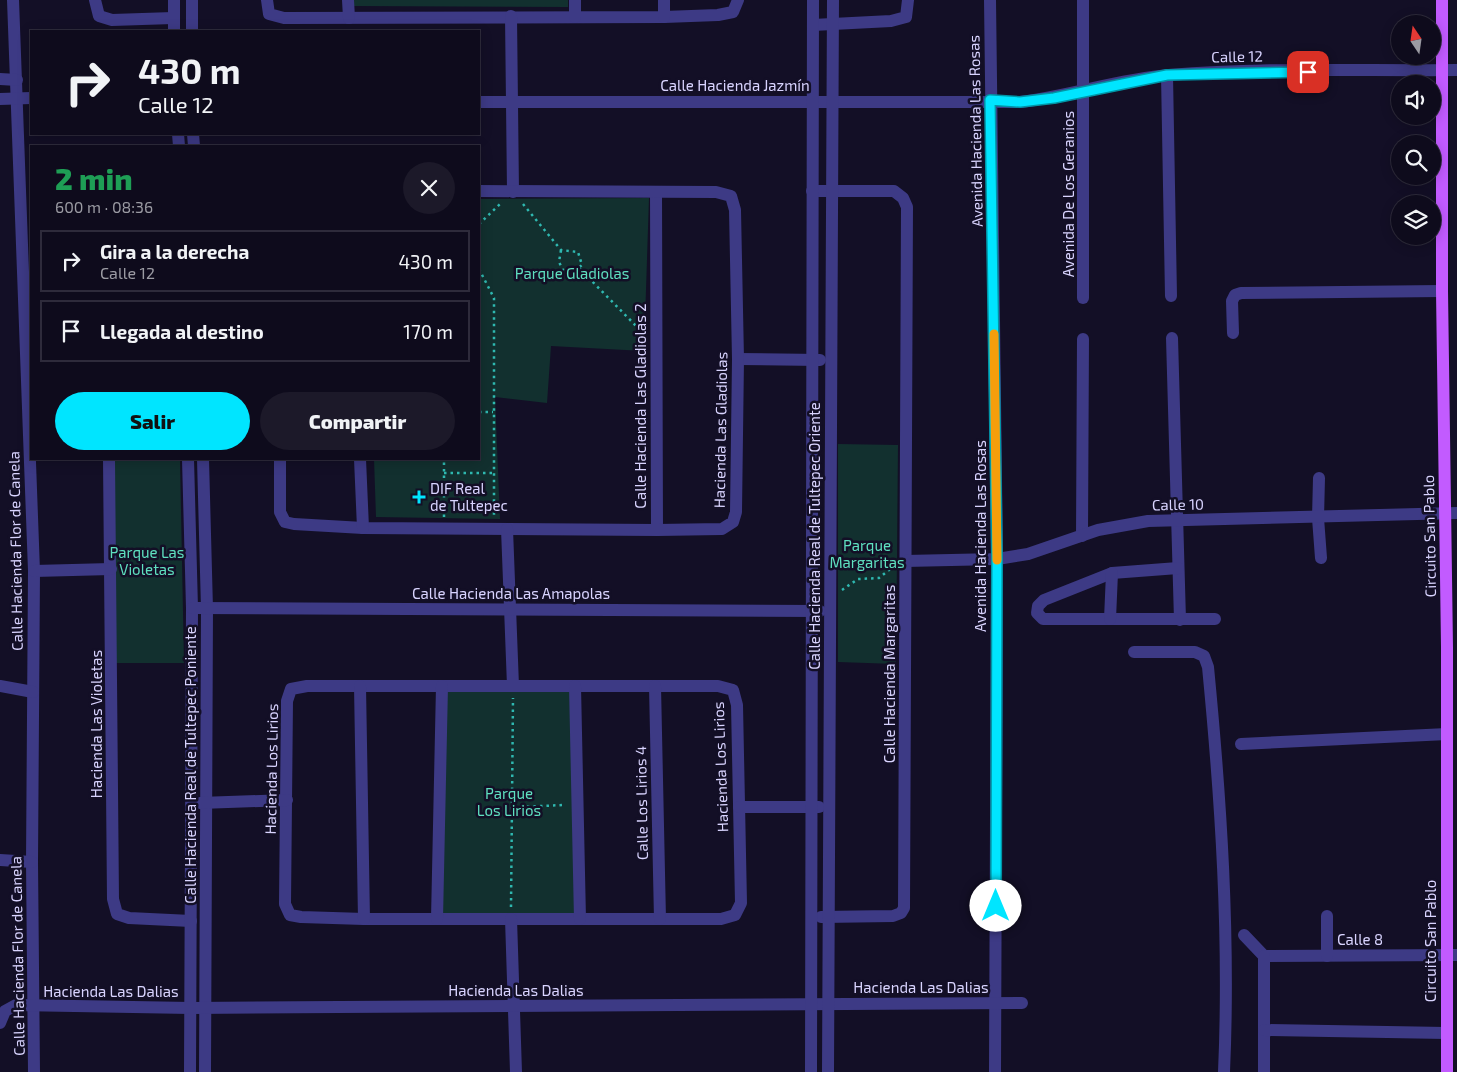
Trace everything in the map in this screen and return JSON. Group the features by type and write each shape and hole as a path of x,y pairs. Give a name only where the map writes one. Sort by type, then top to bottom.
{"main road":[{"name":"Circuito San Pablo","path":"1442,0 1442,291 1451,513 1447,734 1452,955 1446,1033 1447,1072"}],"street":[{"name":"Calle Hacienda Flor de Canela","path":"13,0 30,452"},
{"path":"96,0 99,16 112,20 174,25 174,0"},
{"path":"192,0 192,30"},
{"path":"267,0 269,14 284,18 664,17 718,15 733,12 738,0"},
{"path":"348,0 349,18"},
{"path":"575,0 575,17"},
{"path":"664,0 664,17"},
{"path":"811,1072 813,0"},
{"name":"Calle Hacienda Real de Tultepec Oriente","path":"828,1072 833,0"},
{"path":"813,25 891,20 906,17 908,0"},
{"name":"Avenida Hacienda Las Rosas","path":"990,0 997,558 995,1072"},
{"name":"Avenida De Los Geranios","path":"1083,298 1084,0"},
{"path":"511,16 512,192"},
{"name":"Calle 12","path":"990,100 1020,102 1054,98 1085,90 1167,75 1457,70"},
{"path":"1167,75 1171,296"},
{"path":"0,79 17,80"},
{"path":"0,99 30,98"},
{"name":"Calle Hacienda Jazmín","path":"480,102 990,100"},
{"name":"Hacienda Las Gladiolas","path":"280,460 280,512 285,522 294,524 363,528 657,530 722,529 733,522 736,512 738,359 735,210 730,196 716,192 480,191"},
{"name":"Calle Hacienda Margaritas","path":"811,917 893,916 901,913 904,908 907,207 903,198 894,191 812,191"},
{"name":"Calle Hacienda Las Gladiolas 2","path":"656,192 657,530"},
{"path":"1233,333 1232,301 1240,293 1442,291"},
{"path":"1172,338 1180,620"},
{"path":"1082,536 1083,339"},
{"path":"738,359 832,360"},
{"name":"Calle Hacienda Flor de Canela","path":"30,460 34,571 32,862 35,1007 34,1072"},
{"name":"Hacienda Las Violetas","path":"109,460 113,899 118,914 129,918 191,921"},
{"name":"Calle Hacienda Real de Tultepec Poniente","path":"188,460 192,608 190,1072"},
{"name":"Calle Hacienda Real de Tultepec Poniente","path":"203,460 207,609 206,1072"},
{"path":"360,460 363,528"},
{"path":"1318,478 1321,558"},
{"name":"Calle 10","path":"905,561 997,558 1028,554 1123,524 1176,520 1318,518 1451,513"},
{"path":"501,529 511,610 513,686"},
{"path":"1178,568 1112,573 1044,600 1038,606 1039,617 1043,619 1110,620 1215,619"},
{"path":"34,571 111,569"},
{"path":"1110,620 1112,573"},
{"name":"Calle Hacienda Las Amapolas","path":"192,608 812,611 830,605"},
{"path":"1134,652 1195,652 1204,656 1208,667 1220,788 1224,1072"},
{"path":"0,686 33,692"},
{"name":"Hacienda Los Lirios","path":"307,686 442,686 718,686 732,690 737,705 741,903 735,915 721,919 364,919 290,915 285,904 287,701 291,689 307,686"},
{"path":"360,686 364,919"},
{"path":"437,919 442,686"},
{"path":"575,686 580,919"},
{"name":"Calle Los Lirios 4","path":"655,686 660,919"},
{"path":"1242,744 1447,734"},
{"path":"192,803 287,800"},
{"path":"739,807 829,808"},
{"path":"0,860 32,862"},
{"path":"1327,916 1327,956"},
{"path":"511,919 516,1072"},
{"path":"1244,935 1264,956 1264,1072"},
{"name":"Calle 8","path":"1264,956 1452,955"},
{"name":"Hacienda Las Dalias","path":"0,1023 5,1011 10,1006 206,1008 1022,1003"},
{"path":"1264,1030 1446,1033"}],"path":[{"path":"480,223 512,192 561,250 578,252 582,266 575,271 563,270 559,262 561,250"},
{"path":"579,268 640,330 657,337"},
{"path":"480,271 494,298 494,473 501,529"},
{"path":"480,412 494,412"},
{"path":"444,460 444,528"},
{"path":"444,474 494,473"},
{"path":"830,605 858,579 879,578 900,560 905,561"},
{"path":"511,919 514,807 513,686"},
{"path":"514,807 578,805"}],"green space":[{"path":"353,0 568,0 568,7 354,6"},
{"name":"Parque Gladiolas","path":"649,198 644,351 551,346 547,403 495,397 500,519 376,517 374,460 480,460 480,199"},
{"name":"Parque Margaritas","path":"838,444 898,445 896,664 838,662"},
{"name":"Parque Las Violetas","path":"110,460 180,460 184,663 112,663"},
{"name":"Parque Los Lirios","path":"574,689 575,914 441,913 445,690"}],"slow traffic":[{"path":"994,334 997,560"}],"place":[{"name":"DIF Real de Tultepec","path":"419,497"}],"route":[{"path":"996,906 997,558 990,100 1020,102 1054,98 1085,90 1167,75 1308,72"}]}
